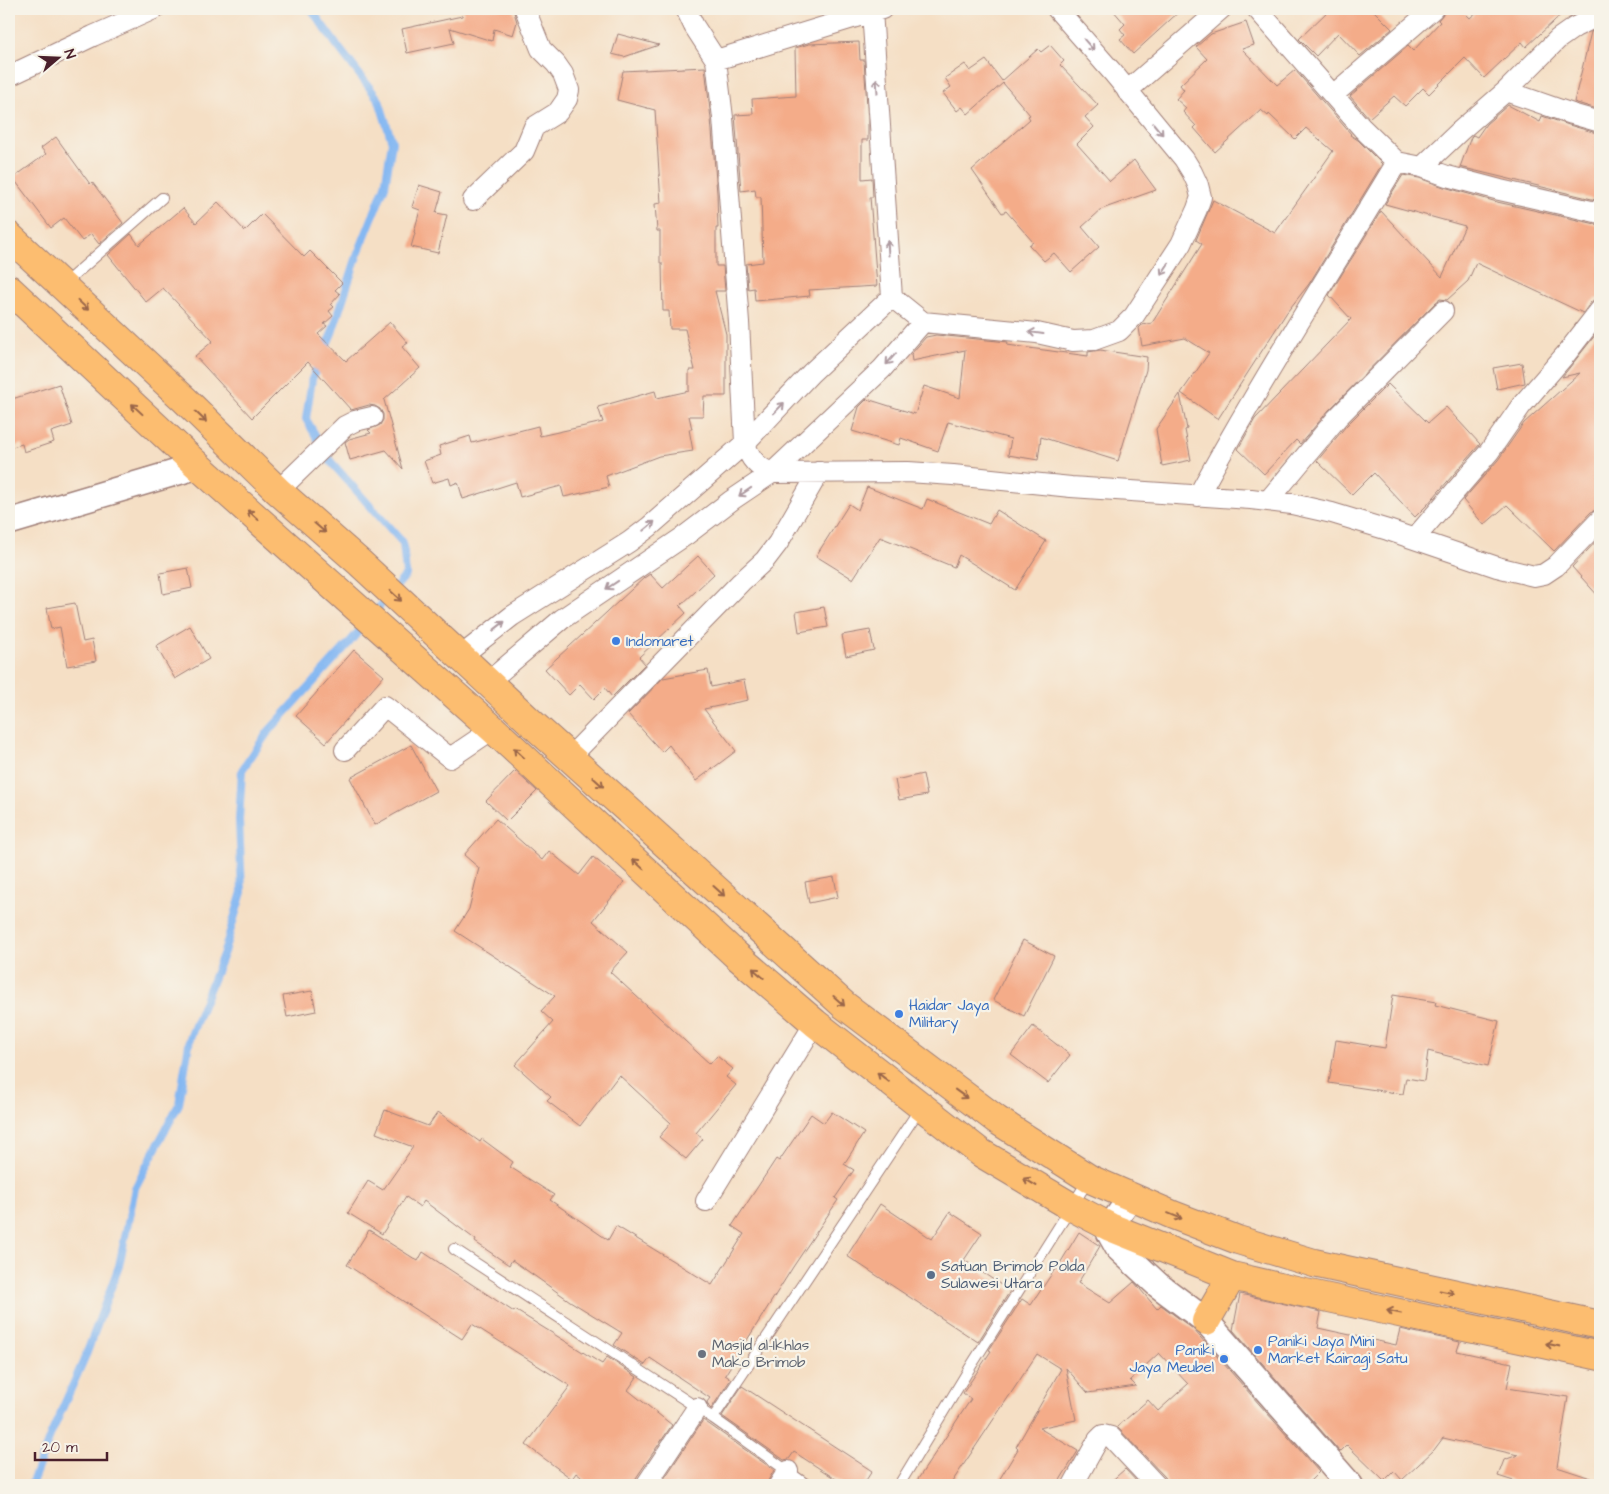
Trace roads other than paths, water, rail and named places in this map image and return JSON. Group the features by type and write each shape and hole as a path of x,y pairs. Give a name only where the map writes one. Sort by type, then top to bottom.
{"highway":[{"path":"9,236 185,400 278,491 360,563 570,757 844,1005 997,1120 1090,1178 1173,1216 1238,1240 1314,1263 1600,1325"},
{"path":"9,289 198,466 493,729 737,956 815,1023 981,1153 1072,1207 1110,1227 1232,1276 1600,1356"},
{"path":"1206,1321 1232,1276"}],"street":[{"path":"9,76 154,9"},
{"path":"473,200 524,151 534,127 558,112 567,99 569,90 563,74 556,64 541,50 525,9"},
{"path":"686,9 694,26 716,60 723,118 739,322 745,443 750,458 760,467 772,473 908,472 1071,487 1251,499 1292,504 1332,513 1497,568 1538,576 1556,566 1600,520"},
{"path":"716,60 837,15 877,10 892,297 922,322 1037,333 1073,340 1094,340 1119,330 1134,316 1181,244 1201,197 1198,185 1184,159 1103,61 1057,9"},
{"path":"1127,92 1221,9"},
{"path":"1257,9 1362,128 1397,162 1422,167 1500,190 1600,213"},
{"path":"1333,95 1433,9"},
{"path":"1422,167 1506,91 1558,39 1575,26 1600,15"},
{"path":"1506,91 1600,122"},
{"path":"1198,496 1232,432 1290,334 1397,162"},
{"path":"454,649 512,616 629,542 649,527 745,443 811,374 892,297"},
{"path":"1414,539 1489,452 1521,406 1566,354 1600,310"},
{"path":"1268,501 1337,418 1443,311"},
{"path":"488,682 562,619 686,536 732,500 772,473 882,369 922,322"},
{"path":"278,491 345,426 372,417"},
{"path":"9,522 198,466"},
{"path":"570,757 741,582 765,560 778,543 819,472"},
{"path":"345,750 385,706 450,758 493,729"},
{"path":"706,1201 815,1023"},
{"path":"1131,1197 1108,1232 1118,1248 1158,1285 1206,1321 1350,1485"},
{"path":"646,1485 705,1413"},
{"path":"1073,1485 1098,1440 1103,1435 1110,1437 1156,1485"}],"lane":[{"path":"62,286 162,198"},
{"path":"705,1413 921,1107"},
{"path":"899,1485 971,1366 1090,1178"},
{"path":"454,1249 705,1413 783,1478 807,1485"}],"waterway":[{"path":"31,1485 86,1355 119,1266 135,1188 179,1104 190,1038 224,952 242,892 239,820 242,770 268,732 349,643 406,575 403,543 331,462 306,419 312,379 332,333 357,256 385,186 392,142 379,100 311,9"}],"place":[{"name":"Indomaret","path":"616,641"},
{"name":"Haidar Jaya Military","path":"899,1014"},
{"name":"Satuan Brimob Polda Sulawesi Utara","path":"931,1275"},
{"name":"Paniki Jaya Mini Market Kairagi Satu","path":"1258,1350"},
{"name":"Masjid al-Ikhlas Mako Brimob","path":"702,1354"},
{"name":"Paniki Jaya Meubel","path":"1224,1359"}]}
